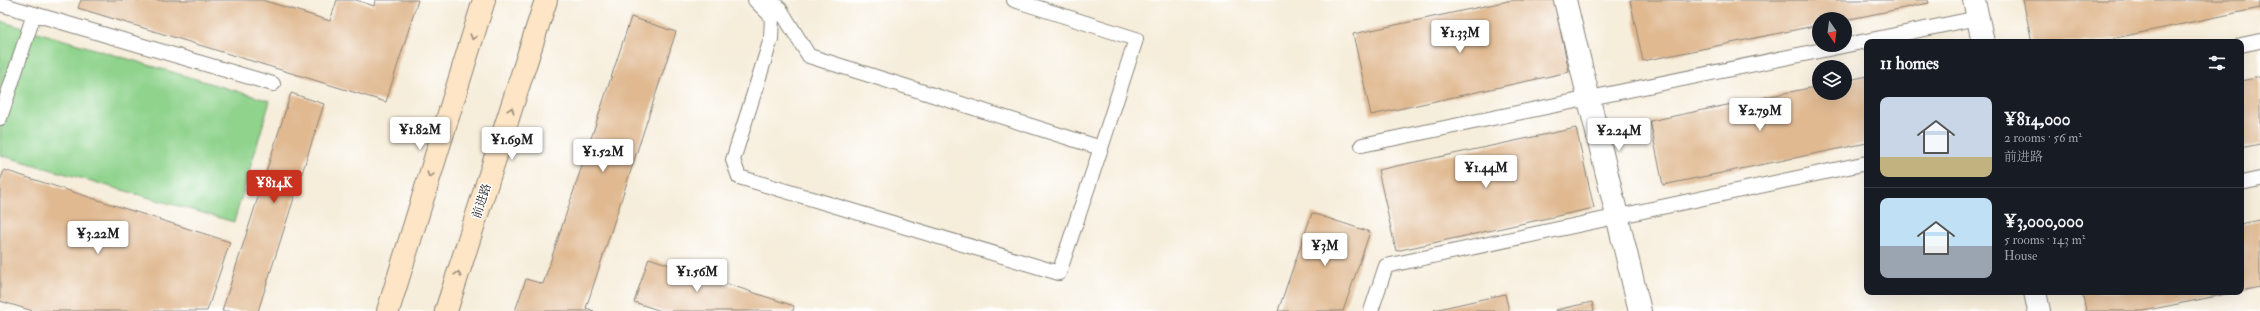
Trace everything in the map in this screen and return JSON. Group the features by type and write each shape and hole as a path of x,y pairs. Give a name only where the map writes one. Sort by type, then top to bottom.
{"main road":[{"path":"388,311 484,0"},
{"name":"前进路","path":"446,311 546,0"}],"street":[{"path":"1565,0 1640,311"},
{"path":"1976,9 1982,39"},
{"path":"2036,295 2039,311"}],"lane":[{"path":"755,0 772,17 771,39 733,160 739,177 1059,273 1136,39 1014,0"},
{"path":"770,0 780,9 809,56 1101,148"},
{"path":"0,4 273,84"},
{"path":"1362,145 1588,98 1976,9"},
{"path":"0,118 34,14"},
{"path":"2244,44 2260,41"},
{"path":"1371,311 1386,266 1864,164"},
{"path":"2244,182 2260,179"}],"green space":[{"path":"0,21 270,101 234,222 0,155"}],"building":[{"path":"81,0 262,0 330,21 337,0 356,0 374,6 375,0 418,0 386,102 78,8"},
{"path":"1513,0 1554,0 1569,72 1371,115 1353,34"},
{"path":"1630,0 1928,0 1929,3 1852,19 1852,12 1812,12 1812,26 1643,61"},
{"path":"2023,0 2260,0 2260,8 2110,39 2031,39"},
{"path":"631,17 676,32 586,308 594,311 515,311 526,279 543,284"},
{"path":"1864,77 1864,144 1663,185 1650,121 1812,87 1812,100 1852,100 1852,79"},
{"path":"2260,77 2260,144 2244,147 2244,80"},
{"path":"291,93 324,104 258,311 222,311"},
{"path":"1576,128 1594,208 1396,251 1378,170"},
{"path":"4,170 230,242 207,311 33,311 0,301 0,181"},
{"path":"1312,213 1370,232 1343,311 1278,311"},
{"path":"2260,220 2260,287 2244,290 2244,223"},
{"path":"649,258 794,306 793,311 661,311 634,302"},
{"path":"1505,294 1509,311 1434,310"},
{"path":"2083,295 2222,295 2143,311 2086,311"},
{"path":"1592,302 1594,311 1556,311 1556,310"}]}
